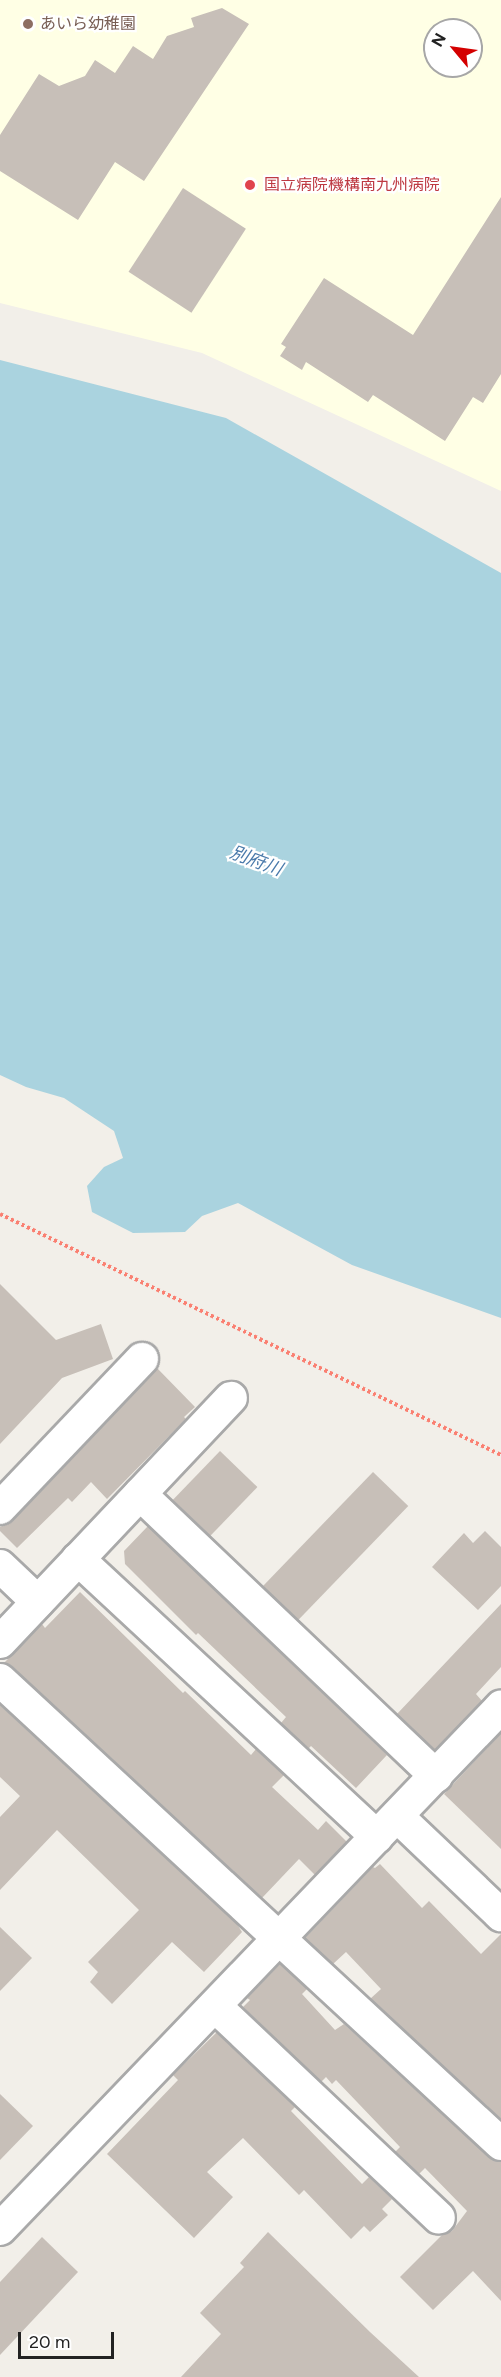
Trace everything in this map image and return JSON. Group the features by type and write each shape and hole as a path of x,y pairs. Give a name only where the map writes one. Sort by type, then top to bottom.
{"street":[{"path":"0,1508 142,1359"},
{"path":"0,1642 231,1398"},
{"path":"140,1494 436,1776"},
{"path":"78,1559 387,1827 501,1916"},
{"path":"0,1566 38,1602"},
{"path":"0,1680 501,2144"},
{"path":"0,2229 501,1707"},
{"path":"215,2006 439,2218"}],"path":[{"path":"0,1214 501,1455"}],"shaded area":[{"name":"国立病院機構南九州病院","path":"0,0 501,0 501,491 202,353 0,303"}],"water":[{"name":"別府川","path":"0,360 226,418 501,573 501,1318 352,1265 238,1203 202,1216 185,1232 133,1233 92,1212 87,1186 104,1167 123,1158 114,1131 64,1098 26,1087 0,1075"}],"building":[{"path":"222,8 249,24 144,181 115,162 78,220 0,171 0,135 39,74 59,86 85,76 95,60 115,73 133,46 153,59 167,36 194,27 191,18"},
{"path":"183,188 246,229 191,313 129,272"},
{"path":"501,197 501,374 483,403 473,397 445,441 373,395 368,402 306,362 302,370 280,356 286,347 281,344 324,278 413,335"},
{"path":"0,1284 56,1340 101,1324 113,1359 62,1378 0,1444"},
{"path":"157,1368 195,1407 184,1417 186,1419 107,1499 91,1482 72,1502 68,1498 17,1548 0,1531 0,1527 13,1520"},
{"path":"220,1451 257,1487 210,1536 173,1500"},
{"path":"373,1472 408,1506 298,1620 263,1586"},
{"path":"148,1526 387,1755 356,1788 311,1746 308,1749 281,1723 286,1717 198,1633 196,1635 125,1564 124,1551"},
{"path":"485,1531 501,1547 501,1586 478,1610 432,1567 464,1533 473,1543"},
{"path":"80,1592 183,1693 185,1691 251,1755 256,1749 284,1775 272,1787 318,1830 326,1821 347,1842 315,1875 299,1859 262,1898 12,1667 4,1663 42,1624 45,1628"},
{"path":"501,1604 501,1667 476,1694 482,1701 435,1750 397,1714"},
{"path":"0,1705 237,1924 242,1932 204,1972 172,1942 112,2004 90,1982 98,1972 88,1962 139,1910 57,1830 0,1890 0,1817 20,1796 0,1777"},
{"path":"501,1733 501,1849 444,1794"},
{"path":"380,1864 422,1908 429,1901 481,1954 501,1934 501,2119 370,1999 381,1989 346,1952 333,1964 305,1938 373,1867"},
{"path":"0,1927 32,1958 0,1991"},
{"path":"280,1964 307,1989 302,1994 335,2030 344,2024 489,2157 501,2161 501,2301 473,2271 433,2310 400,2277 442,2235 452,2231 467,2211 425,2168 419,2174 395,2152 400,2147 336,2080 332,2084 326,2077 321,2082 243,2007 250,2000 247,1998"},
{"path":"217,2032 295,2107 291,2111 362,2184 369,2177 392,2199 382,2209 388,2215 370,2232 364,2226 351,2239 304,2190 299,2195 243,2138 207,2172 233,2197 194,2238 107,2154 178,2080 173,2075"},
{"path":"0,2094 33,2126 0,2160"},
{"path":"268,2232 419,2377 181,2377 221,2334 200,2313 244,2267 240,2263"},
{"path":"42,2237 78,2272 0,2355 0,2282"}],"place":[{"name":"あいら幼稚園","path":"28,24"},
{"name":"国立病院機構南九州病院","path":"250,185"}]}
